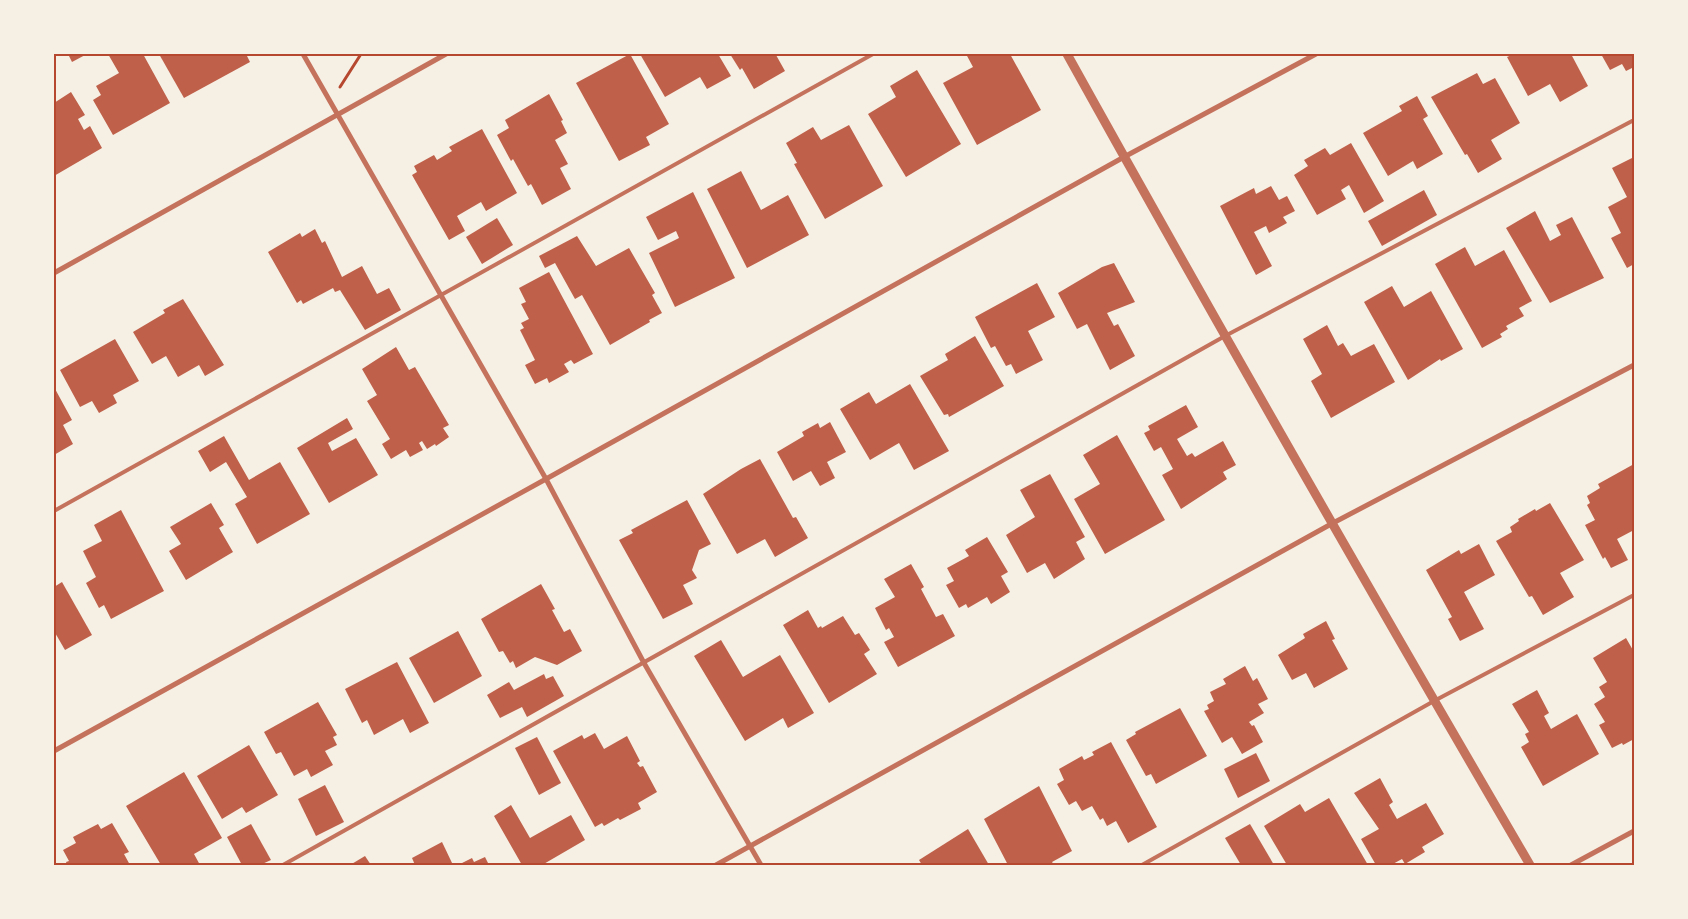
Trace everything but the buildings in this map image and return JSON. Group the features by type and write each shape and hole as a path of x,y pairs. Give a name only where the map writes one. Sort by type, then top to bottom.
{"street":[{"path":"303,54 546,479 644,664 761,865"},
{"path":"54,273 446,54"},
{"path":"1066,54 1225,336 1530,865"},
{"path":"54,751 1124,157 1316,54"},
{"path":"716,865 1332,523 1634,365"},
{"path":"1571,865 1634,831"}],"lane":[{"path":"54,512 873,54"},
{"path":"283,865 644,664 1225,336 1634,120"},
{"path":"1142,865 1434,701 1634,595"}],"path":[{"path":"337,114 340,86 361,54"}]}
